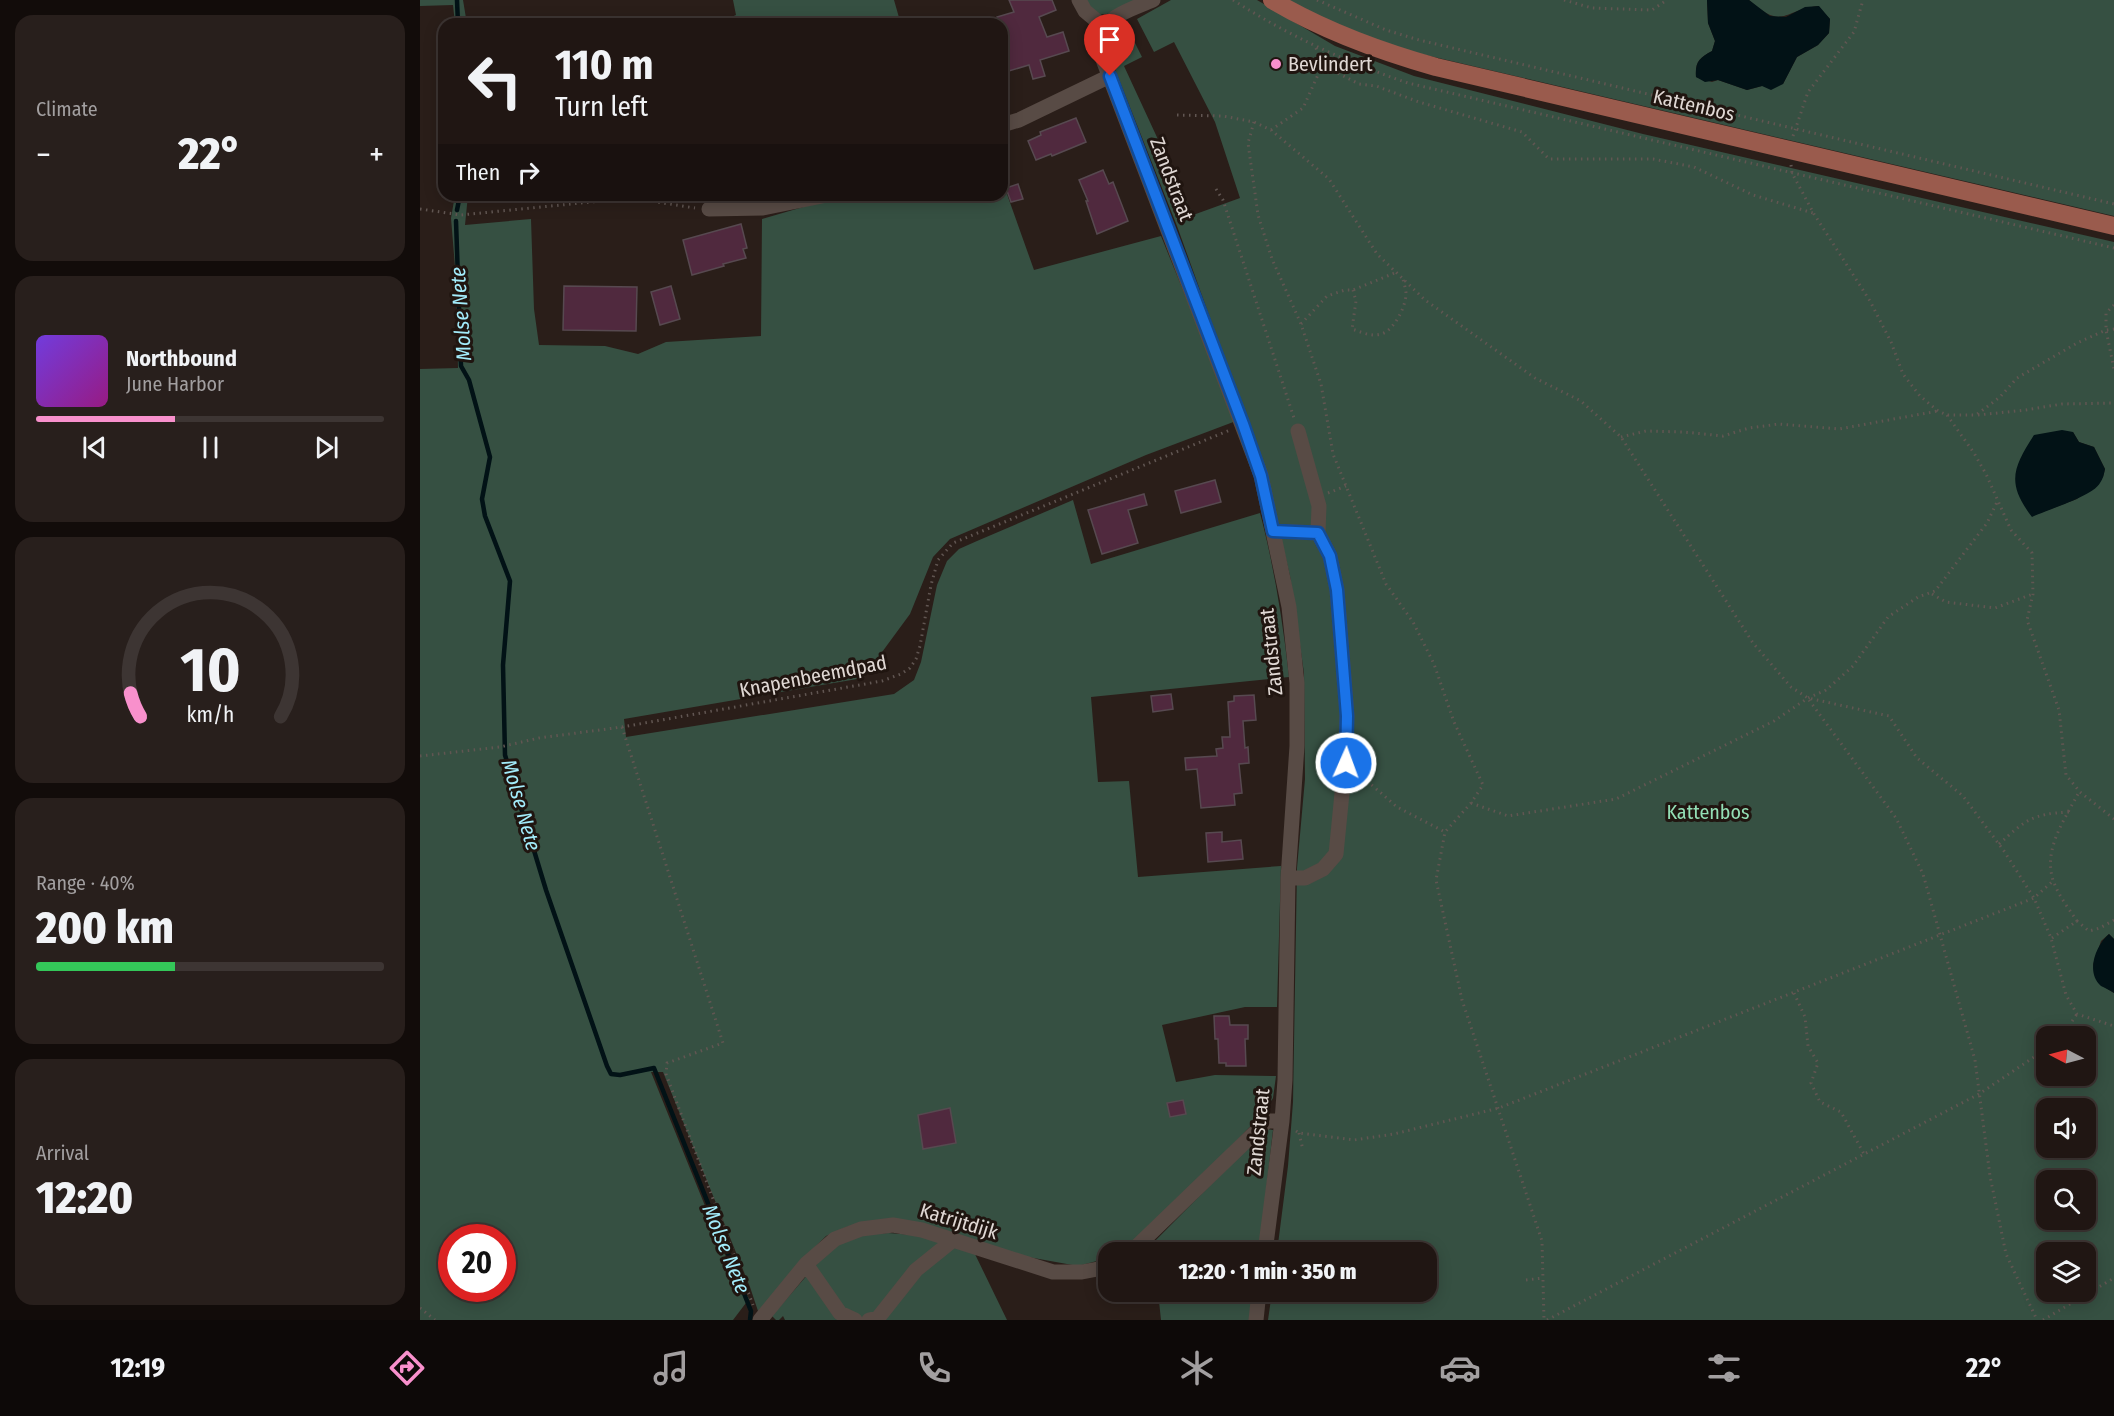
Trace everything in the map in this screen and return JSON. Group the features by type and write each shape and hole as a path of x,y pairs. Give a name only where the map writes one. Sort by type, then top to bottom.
{"main road":[{"name":"Kattenbos","path":"1272,0 1321,26 1395,56 2114,226"}],"street":[{"path":"1079,0 1085,11 1103,26 1154,0"},
{"name":"Zandstraat","path":"1103,26 1099,38 1099,49 1261,476 1289,607 1297,683 1298,746 1288,878 1285,1080 1282,1121 1265,1242"},
{"path":"1008,123 1110,76"},
{"path":"709,209 763,208 797,201"},
{"path":"1288,878 1305,878 1314,874 1323,869 1336,854 1346,763 1347,716 1337,590 1330,556 1318,533 1319,506 1298,431"},
{"path":"1273,531 1318,533"},
{"path":"1141,1242 1267,1120 1282,1121"},
{"name":"Katrijtdijk","path":"757,1315 806,1264 835,1239 861,1229 893,1225 922,1230 1053,1272 1082,1272 1098,1269"},
{"path":"868,1320 878,1318 916,1270 952,1241"},
{"path":"806,1264 840,1313 855,1320"},
{"path":"1256,1320 1259,1302"}],"path":[{"path":"1233,0 1262,19 1315,47 1408,83 2114,248"},
{"path":"1317,0 1386,30 1419,40 2114,204"},
{"path":"1564,0 1592,8 1652,10 1667,0"},
{"path":"1863,0 1854,32 1808,92 1789,150 1792,173 1814,214 1870,301 1891,342 1903,374 1920,396 1938,411 1947,415 1976,415 2062,404 2114,403"},
{"path":"1315,47 1322,65 1359,84 1377,86 1419,102 1522,132 1549,159 1653,159 1695,167 1753,195 1814,214"},
{"path":"1271,130 1303,108 1322,65"},
{"path":"1177,115 1223,116 1254,122 1271,130 1329,179 1377,254 1425,300 1535,378 1581,400 1621,437 1753,643 1791,687 1808,698 1889,716 1917,758 1963,796 1999,844 2034,898 2051,939 2066,995 2077,1014 2114,1026"},
{"path":"1254,122 1248,143 1258,215 1272,259 1301,324 1321,384 1333,454 1386,584 1413,622 1434,664 1454,722 1483,785 1471,803 1445,832 1436,880 1462,1000 1542,1241 1545,1320 1979,1094 2036,1056"},
{"path":"1216,189 1223,200 1298,431"},
{"path":"420,209 461,215 602,201"},
{"path":"653,201 709,209"},
{"path":"1301,324 1328,296 1345,290 1353,290 1397,272"},
{"path":"1353,290 1356,301 1352,329 1365,334 1382,334 1392,327 1402,309 1406,295 1402,278"},
{"path":"2114,305 2106,313 2106,330 2114,369"},
{"path":"1976,415 2000,397 2017,378 2077,343 2106,330 2114,329"},
{"path":"1621,437 1646,431 1723,436 1749,428 1779,424 1839,429 1938,411"},
{"path":"1947,415 1974,453 2011,530 2032,553 2033,594 2027,620 2059,710 2066,775 2080,792 2114,819"},
{"name":"Knapenbeemdpad","path":"420,756 500,747 581,731 622,727 882,681 901,674 910,668 920,646 938,560 953,543 1243,424"},
{"path":"1471,803 1508,816 1616,799 1774,721 1808,698 1826,690 1853,666 1888,617 1918,597 1935,591 1987,523 1998,500"},
{"path":"1931,593 1946,602 1995,608 2033,594"},
{"path":"1808,698 1896,818 1923,874 1942,934 1975,1060 1990,1176 2006,1254 2037,1320"},
{"path":"622,727 723,1043 667,1064 666,1074 757,1315"},
{"path":"1346,763 1396,807 1445,832"},
{"path":"2080,792 2052,847 2050,863 2053,881 2077,921 2089,931 2114,920"},
{"path":"1999,844 2024,822 2044,813 2069,812"},
{"path":"1282,1121 1299,1133 1354,1140 1394,1134 1498,1108 2034,898 2053,881"},
{"path":"2051,939 2077,921"},
{"path":"1794,993 1805,1017 1808,1046 1818,1063 1811,1083 1820,1102 1840,1112 1864,1154"},
{"path":"2069,1026 2077,1014"},
{"path":"1299,1133 1303,1150"},
{"path":"1526,1280 1543,1278"},
{"path":"2043,1320 2114,1278"},
{"path":"420,1308 435,1320"}],"green space":[{"path":"420,0 463,0 466,18 454,18 453,5 420,6"},
{"path":"733,0 894,0 899,18 729,18 736,15"},
{"path":"1086,0 1135,0 1107,14 1093,15"},
{"name":"Kattenbos","path":"1171,0 1257,0 1335,46 1414,76 1643,134 2114,242 2114,939 2109,934 2101,941 2093,965 2101,985 2114,993 2114,1320 1268,1320 1271,1302 1437,1302 1437,1242 1278,1242 1293,1102 1297,868 1305,779 1304,673 1290,576 1265,471 1177,226 1103,39 1125,23 1142,57 1124,66 1193,215 1240,198 1215,122 1174,42 1154,52 1137,19","holes":["2073,432 2079,442 2094,447 2105,469 2103,477 2077,499 2032,516"]},
{"path":"1289,0 1707,0 1708,23 1715,41 1712,51 1699,61 1696,77 1712,82 1718,80 1747,90 1783,84 1797,57 1818,45 1829,33 1830,19 1818,6 1777,17 1769,15 1749,0 2114,0 2114,216 1417,53 1335,24"},
{"path":"1008,197 1034,270 1161,236 1236,421 1146,455 950,539 933,557 910,614 863,678 624,719 626,737 894,694 914,680 921,662 937,585 947,561 959,549 1073,500 1091,564 1260,513 1278,594 1289,677 1091,697 1098,782 1129,781 1138,877 1281,866 1277,1007 1245,1007 1162,1025 1176,1082 1215,1075 1276,1076 1273,1098 1265,1111 1192,1187 1133,1242 1098,1242 1098,1261 1078,1266 1017,1255 924,1226 849,1226 826,1236 800,1262 759,1314 663,1072 651,1072 724,1253 749,1299 733,1320 420,1320 420,369 458,368 456,279 451,218 454,201 467,201 465,225 531,219 534,309 539,345 605,346 638,354 666,342 761,336 762,219 824,201 1008,201"},
{"path":"1266,1129 1273,1130 1260,1242 1154,1242"},
{"path":"888,1233 914,1235 973,1250 1007,1320 785,1320 783,1316 776,1320 772,1316 833,1245 863,1235"},
{"path":"1159,1302 1253,1302 1251,1320 1161,1320"}],"shaded area":[{"path":"1707,0 1749,0 1770,16 1786,17 1805,7 1819,6 1830,19 1829,33 1818,45 1797,57 1783,84 1771,90 1762,86 1747,90 1718,80 1705,82 1696,77 1696,72 1697,64 1712,51 1715,41 1708,23"},
{"path":"2062,430 2073,432 2079,442 2094,447 2105,469 2103,476 2096,488 2089,493 2032,517 2018,494 2015,476 2017,466 2034,435"},
{"path":"2109,934 2114,939 2114,993 2101,986 2096,980 2093,966 2100,945"}],"building":[{"path":"1009,0 1052,0 1056,10 1039,17 1047,37 1063,32 1069,51 1040,60 1045,76 1033,79 1029,65 1008,71 1008,18 997,17 1014,12"},
{"path":"1076,118 1086,142 1036,160 1028,141 1041,135 1040,132"},
{"path":"1103,170 1109,184 1113,182 1128,221 1097,234 1086,201 1088,201 1079,180"},
{"path":"1018,184 1023,199 1011,202 1008,187"},
{"path":"741,224 747,248 743,249 746,258 692,275 683,240"},
{"path":"564,286 637,287 636,331 563,330"},
{"path":"671,286 680,319 660,325 651,292"},
{"path":"1215,480 1221,502 1181,513 1175,491"},
{"path":"1144,494 1147,505 1128,510 1138,543 1102,554 1088,510"},
{"path":"1171,694 1173,709 1153,712 1151,696"},
{"path":"1254,695 1256,720 1243,721 1245,748 1248,747 1249,763 1239,764 1242,793 1234,794 1235,805 1201,808 1197,769 1186,770 1185,758 1217,756 1216,749 1223,748 1222,737 1230,737 1228,702 1234,701 1234,696"},
{"path":"1222,832 1222,842 1241,840 1243,859 1208,862 1206,833"},
{"path":"1214,1016 1229,1016 1230,1025 1248,1025 1248,1039 1245,1039 1246,1066 1226,1066 1226,1063 1219,1063"},
{"path":"1183,1100 1186,1114 1170,1117 1167,1103"},
{"path":"950,1108 956,1143 923,1149 918,1115"}],"waterway":[{"name":"Molse Nete","path":"457,0 458,18"},
{"name":"Molse Nete","path":"457,210 459,201"},
{"name":"Molse Nete","path":"456,221 461,366 469,380 490,457 482,499 485,516 510,581 503,665 505,755 546,890 607,1066 611,1074 620,1075 654,1068 751,1311 750,1320"}],"place":[{"name":"Bevlindert","path":"1276,64"}],"route":[{"path":"1110,76 1243,424 1261,476 1273,531 1318,533 1330,556 1337,590 1343,652 1347,716 1346,763"}]}
